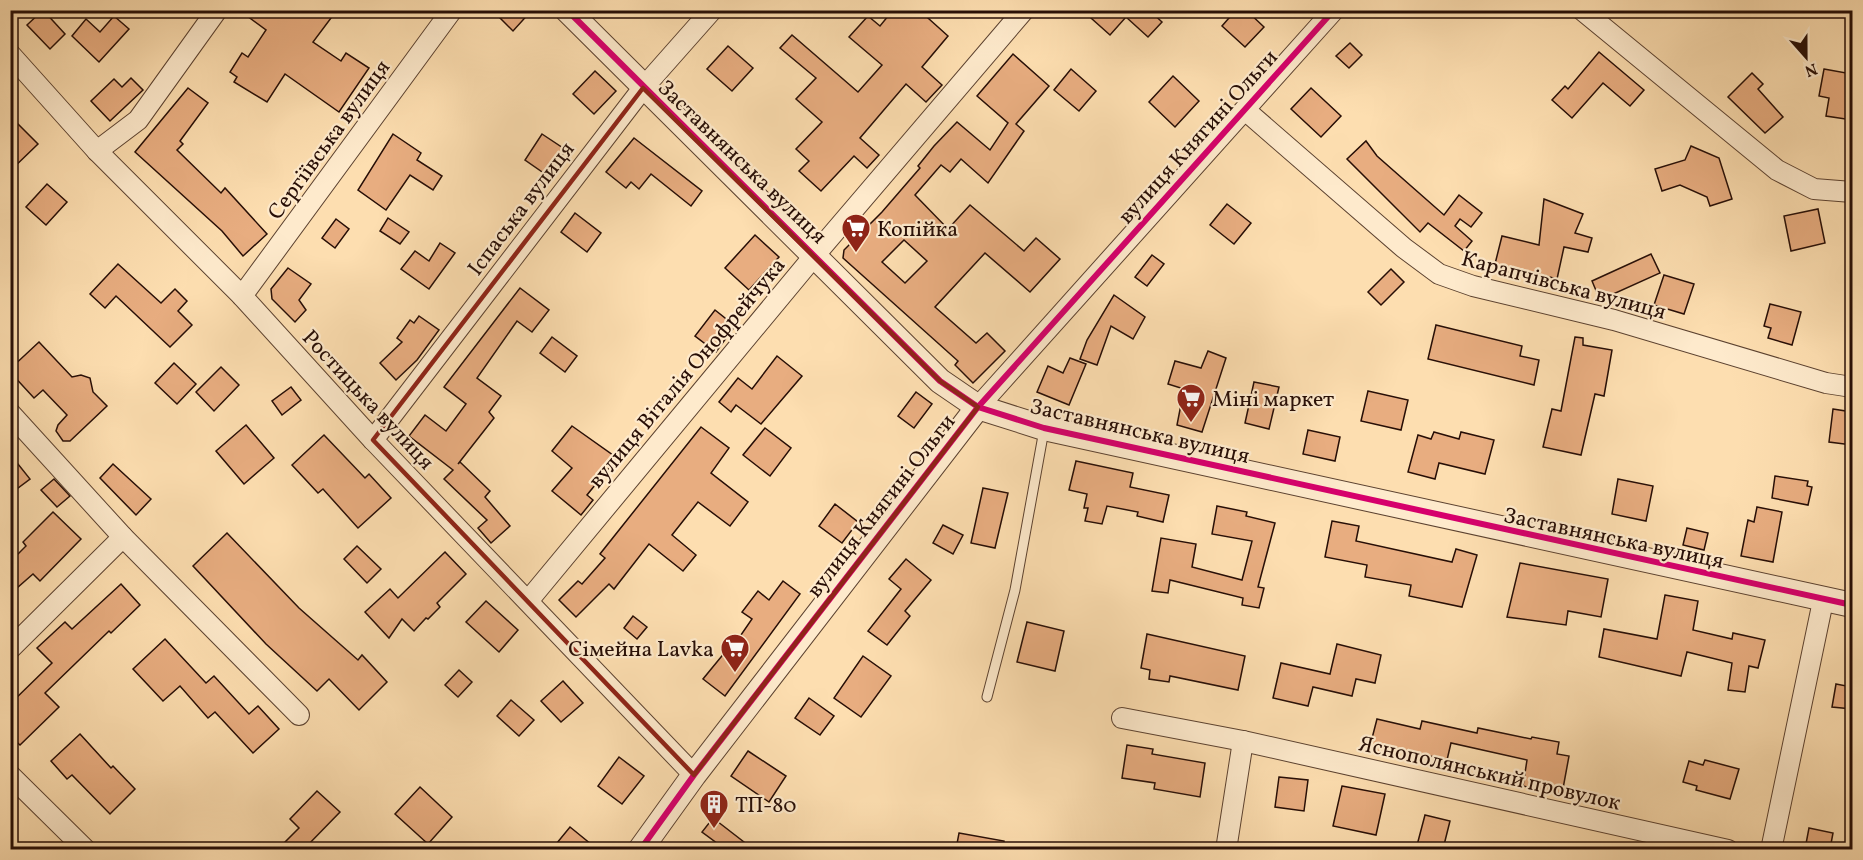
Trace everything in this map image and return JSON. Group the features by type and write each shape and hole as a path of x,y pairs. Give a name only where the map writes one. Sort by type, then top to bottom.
{"street":[{"path":"97,151 138,120 217,10"},
{"name":"Сергіївська вулиця","path":"242,296 453,10"},
{"name":"Заставнянська вулиця","path":"567,10 940,381 978,407 1044,428 1852,606"},
{"name":"Іспаська вулиця","path":"373,440 643,88 712,10"},
{"name":"вулиця Віталія Онофрейчука","path":"528,601 814,256 1024,10"},
{"name":"вулиця Княгині Ольги","path":"640,849 694,775 978,407 1334,10"},
{"path":"1582,10 1777,170 1814,189 1852,192"},
{"name":"Ростицька вулиця","path":"10,54 97,151 242,296 373,440 694,775"},
{"name":"Карапчівська вулиця","path":"1245,110 1404,248 1439,274 1473,286 1614,320 1826,383 1852,387"},
{"path":"10,412 123,537 299,715"},
{"path":"10,649 123,537"},
{"path":"1772,849 1823,601"},
{"name":"Яснополянський провулок","path":"1122,718 1243,741 1728,849"},
{"path":"1226,849 1243,741"},
{"path":"10,775 74,845"}],"lane":[{"path":"987,697 1015,590 1044,428"}],"highlighted area":[{"path":"643,88 940,381 978,407 694,775 373,440"}],"building":[{"path":"43,10 65,34 50,49 27,25"},
{"path":"239,10 337,10 313,42 341,61 346,53 369,68 339,112 285,74 267,102 234,82 237,77 230,72 242,53 248,57 266,30"},
{"path":"492,10 532,10 513,31"},
{"path":"893,10 919,10 948,36 922,67 942,85 926,102 906,84 860,138 879,155 867,168 854,156 821,191 799,171 809,161 796,149 822,122 796,99 816,78 780,48 792,35 858,92 882,65 849,37 868,16 880,26"},
{"path":"1082,10 1149,10 1162,22 1148,37 1126,17 1110,35"},
{"path":"1236,10 1246,10 1264,27 1245,47 1222,26"},
{"path":"114,16 129,29 99,62 72,36 86,19 100,32"},
{"path":"1350,43 1362,55 1349,68 1336,56"},
{"path":"728,46 753,68 732,91 707,69"},
{"path":"1599,52 1644,90 1630,106 1603,83 1572,118 1552,100 1565,86 1568,89"},
{"path":"1013,54 1049,86 1016,124 1024,131 988,183 961,159 950,172 941,165 915,195 948,229 970,205 1024,251 1036,238 1060,259 1030,292 985,253 935,307 976,343 987,333 1005,351 973,383 955,365 958,361 843,258 844,250 882,212 920,168 918,166 934,146 957,122 990,150 1008,123 977,96","holes":["904,240 927,261 905,283 882,262"]},
{"path":"1071,69 1096,91 1079,111 1054,90"},
{"path":"1824,69 1852,74 1848,96 1852,97 1852,120 1826,116 1829,98 1819,96"},
{"path":"595,71 616,91 594,114 573,94"},
{"path":"1752,73 1763,84 1758,89 1783,117 1765,133 1728,97"},
{"path":"1173,76 1199,101 1175,127 1149,102"},
{"path":"131,78 143,90 110,121 91,101 114,79 122,87"},
{"path":"188,88 208,103 180,141 183,144 177,150 221,193 225,188 267,234 243,256 222,231 135,152"},
{"path":"1311,88 1341,116 1321,137 1291,109"},
{"path":"10,116 38,144 10,171"},
{"path":"393,134 421,153 417,160 442,176 433,190 410,175 386,210 358,190"},
{"path":"542,134 566,150 548,176 525,160"},
{"path":"634,138 702,191 691,206 651,174 639,189 631,182 626,188 606,172"},
{"path":"1366,141 1377,156 1444,215 1459,195 1482,213 1471,227 1460,219 1455,226 1472,241 1464,251 1428,223 1420,232 1347,159"},
{"path":"1691,146 1719,158 1732,199 1710,206 1707,197 1680,185 1662,191 1655,169 1685,160"},
{"path":"47,184 67,202 46,225 26,207"},
{"path":"1544,199 1583,214 1575,233 1592,238 1588,252 1564,247 1557,279 1527,271 1525,276 1494,268 1502,236 1539,245"},
{"path":"1227,204 1251,223 1234,244 1210,225"},
{"path":"1818,209 1825,243 1791,251 1784,216"},
{"path":"575,213 601,233 587,252 561,232"},
{"path":"388,218 409,232 400,244 380,231"},
{"path":"336,219 349,229 335,248 322,238"},
{"path":"755,235 779,257 749,290 725,268"},
{"path":"440,243 455,253 429,289 401,269 415,251 429,261"},
{"path":"1651,254 1660,273 1600,300 1592,281"},
{"path":"1152,255 1164,264 1147,286 1135,277"},
{"path":"118,264 161,303 175,289 187,301 178,311 192,325 170,347 116,296 105,308 90,294"},
{"path":"288,268 311,284 299,300 306,310 295,322 272,299 271,289"},
{"path":"1391,269 1404,282 1381,305 1368,292"},
{"path":"1664,275 1694,284 1684,314 1654,305"},
{"path":"520,288 549,310 532,332 517,321 477,378 501,396 489,412 494,418 458,464 460,462 490,491 485,497 510,526 491,543 478,528 487,520 444,479 453,470 409,436 425,415 446,431 466,404 444,387"},
{"path":"1114,295 1145,317 1133,339 1111,326 1097,365 1080,359 1087,340"},
{"path":"1770,304 1801,312 1792,345 1768,338 1771,328 1764,326"},
{"path":"715,310 735,326 716,352 695,336"},
{"path":"419,316 439,330 417,360 396,380 380,363 402,342 397,338 410,320 414,323"},
{"path":"1436,325 1522,346 1520,356 1539,360 1534,385 1428,359"},
{"path":"552,337 577,356 565,372 540,353"},
{"path":"1575,337 1583,338 1583,345 1612,350 1604,396 1595,394 1581,455 1543,447 1552,409 1561,411"},
{"path":"39,342 72,377 81,375 90,378 93,392 107,406 70,441 63,441 56,431 67,415 43,390 34,398 10,372 10,369"},
{"path":"1208,351 1226,358 1202,432 1177,425 1184,389 1168,384 1175,361 1201,368"},
{"path":"777,356 802,376 761,424 736,405 731,412 719,402 738,378 752,389"},
{"path":"1070,358 1086,364 1069,405 1037,392 1048,366 1063,373"},
{"path":"174,363 196,384 177,404 155,383"},
{"path":"221,367 239,385 214,411 196,392"},
{"path":"1254,382 1279,387 1269,429 1245,423"},
{"path":"291,387 301,400 282,415 272,401"},
{"path":"1368,391 1408,400 1401,430 1361,421"},
{"path":"916,392 932,404 914,428 898,416"},
{"path":"1833,409 1852,412 1852,445 1829,442"},
{"path":"246,425 274,458 244,484 216,451"},
{"path":"572,426 617,458 587,495 593,500 581,515 552,491 572,468 552,451"},
{"path":"701,427 729,448 711,473 748,502 730,526 698,502 672,535 696,555 683,571 649,544 614,589 609,584 576,617 559,600 578,581 582,584 605,558 600,554"},
{"path":"765,428 791,448 770,476 743,455"},
{"path":"1308,430 1340,437 1335,461 1303,454"},
{"path":"1434,432 1459,439 1461,432 1494,440 1485,474 1439,463 1435,479 1408,472 1418,435 1431,439"},
{"path":"324,435 365,478 369,474 391,498 358,528 323,489 318,493 292,465"},
{"path":"10,454 30,479 10,494"},
{"path":"1076,461 1133,473 1130,487 1169,495 1163,522 1137,516 1138,512 1107,506 1102,524 1085,521 1088,508 1084,508 1087,494 1069,490"},
{"path":"113,464 151,499 136,515 100,478"},
{"path":"1775,476 1808,481 1807,486 1812,487 1808,505 1772,498"},
{"path":"54,479 70,496 57,507 41,490"},
{"path":"1618,479 1653,486 1646,521 1612,514"},
{"path":"983,488 1008,493 995,548 971,543"},
{"path":"835,504 858,522 842,543 819,526"},
{"path":"1217,506 1247,512 1246,516 1275,523 1258,587 1264,588 1259,608 1242,605 1243,598 1170,580 1168,593 1152,591 1161,538 1196,544 1192,567 1242,580 1252,541 1212,534"},
{"path":"1757,507 1782,512 1773,562 1741,556 1748,520 1754,522"},
{"path":"53,512 81,539 40,581 33,574 10,594 10,562 26,546 23,542"},
{"path":"1332,521 1359,526 1356,541 1452,562 1456,549 1477,555 1462,607 1409,596 1411,585 1365,577 1367,565 1325,557"},
{"path":"943,525 963,535 953,554 933,543"},
{"path":"1687,528 1708,533 1704,550 1683,545"},
{"path":"227,533 299,608 358,660 362,655 387,682 359,710 329,679 317,691 266,644 193,566"},
{"path":"357,546 381,569 367,583 344,559"},
{"path":"445,552 466,574 437,603 440,607 414,631 402,619 389,638 365,612 390,589 398,598"},
{"path":"906,559 931,580 905,611 910,616 887,645 868,631 901,589 889,579"},
{"path":"1520,563 1608,579 1601,617 1568,611 1566,625 1507,617"},
{"path":"783,581 800,594 725,696 703,679 730,646 732,648 752,619 742,612 758,591 769,600"},
{"path":"121,584 140,605 111,633 109,631 45,693 59,707 20,745 10,736 10,704 52,663 37,648 65,622 72,629"},
{"path":"1665,595 1698,601 1693,630 1732,639 1733,633 1765,640 1758,668 1749,666 1745,692 1728,690 1732,663 1687,652 1681,676 1599,657 1604,629 1657,639"},
{"path":"486,601 518,630 499,652 466,622"},
{"path":"633,616 647,627 637,639 624,628"},
{"path":"1027,622 1064,631 1055,671 1017,662"},
{"path":"1147,634 1245,656 1238,690 1170,676 1169,682 1149,679 1150,670 1141,668"},
{"path":"165,639 206,683 214,676 249,714 258,706 279,729 253,753 215,712 208,718 180,686 163,701 133,669"},
{"path":"1337,644 1381,655 1375,683 1356,679 1352,696 1313,687 1308,706 1273,698 1281,663 1330,674"},
{"path":"863,656 891,676 861,717 834,698"},
{"path":"459,670 472,682 458,697 445,685"},
{"path":"563,681 583,703 561,722 541,701"},
{"path":"1836,684 1852,687 1852,709 1832,707"},
{"path":"809,698 834,716 820,735 795,718"},
{"path":"511,700 534,720 519,736 497,716"},
{"path":"1377,719 1420,729 1422,721 1477,733 1478,728 1531,739 1532,737 1559,742 1557,754 1569,756 1562,794 1523,786 1527,760 1451,743 1447,760 1395,748 1393,756 1369,750"},
{"path":"80,734 111,768 113,766 135,789 110,814 72,775 67,779 51,761"},
{"path":"1127,745 1153,749 1152,754 1205,763 1200,797 1154,789 1155,783 1122,778"},
{"path":"748,751 786,776 769,802 731,776"},
{"path":"619,757 644,776 622,804 598,786"},
{"path":"1705,760 1739,769 1730,799 1696,790 1697,786 1683,782 1689,761 1703,765"},
{"path":"1279,777 1308,780 1304,811 1275,807"},
{"path":"1342,786 1385,794 1376,835 1333,826"},
{"path":"420,787 452,817 428,844 395,814"},
{"path":"317,791 340,812 304,849 278,849 299,828 290,819"},
{"path":"1425,815 1450,821 1443,849 1416,849"},
{"path":"713,818 753,849 725,849 702,832"},
{"path":"570,827 597,849 552,849"},
{"path":"1809,828 1833,833 1830,849 1805,849"},
{"path":"959,833 1004,841 1003,849 956,849"}],"cycle path":[{"path":"567,10 940,381 978,407 1044,428 1852,605"},
{"path":"640,850 694,775 978,407 1334,10"}],"place":[{"name":"Копійка","path":"856,254"},
{"name":"Міні маркет","path":"1191,424"},
{"name":"Сімейна Lavka","path":"735,674"},
{"name":"ТП-80","path":"714,830"}]}
